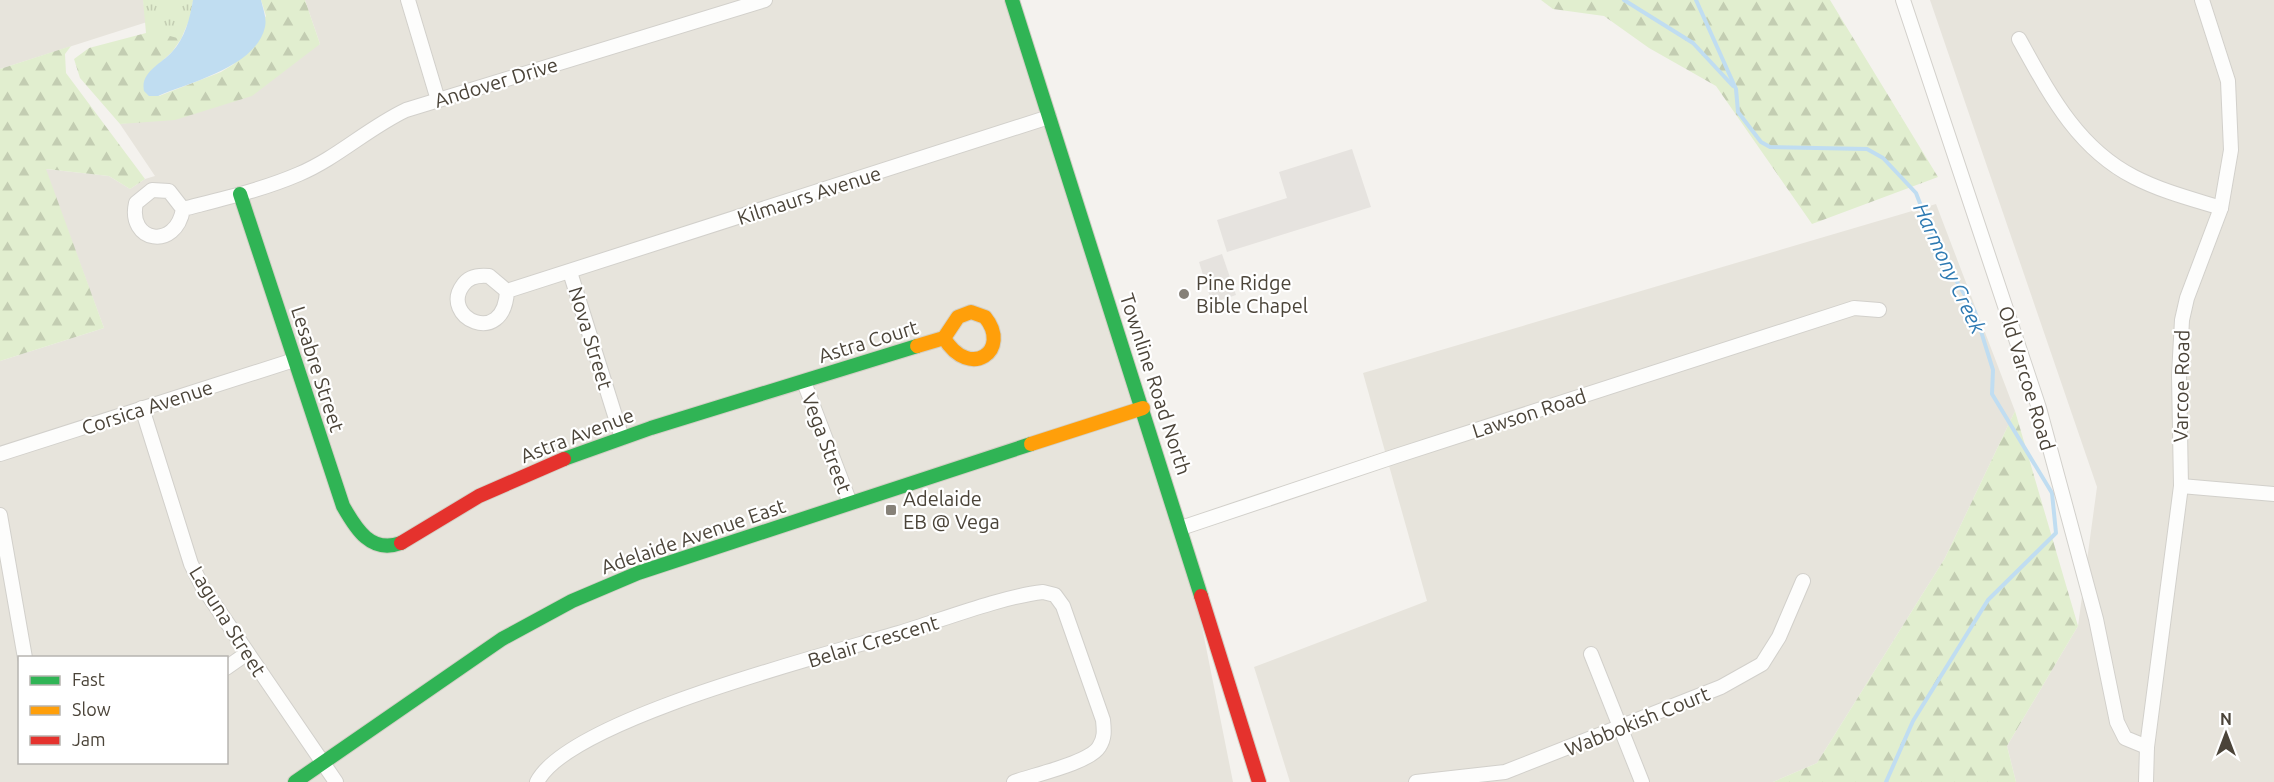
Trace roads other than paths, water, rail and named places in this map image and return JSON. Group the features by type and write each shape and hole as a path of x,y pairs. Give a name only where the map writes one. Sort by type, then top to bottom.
{"main road":[{"name":"Townline Road North","path":"1012,0 1181,528 1259,782"},
{"name":"Lesabre Street","path":"240,194 343,506 357,531 376,545"},
{"name":"Astra Court","path":"804,382 944,338"},
{"name":"Astra Avenue","path":"376,545 390,548 400,544 463,505 538,468 622,438 804,382"},
{"name":"Adelaide Avenue East","path":"295,782 502,639 572,601 638,573 1143,408"}],"street":[{"path":"408,0 438,100"},
{"name":"Andover Drive","path":"183,210 299,174 331,157 379,123 406,110 765,0"},
{"name":"Old Varcoe Road","path":"1904,0 2039,408 2096,619 2117,722 2125,738 2147,747"},
{"name":"Varcoe Road","path":"2146,782 2147,747 2181,486 2179,375 2182,320 2192,282 2221,208 2228,179 2232,118 2228,81 2202,0"},
{"path":"2019,39 2054,101 2078,133 2102,156 2134,177 2221,208"},
{"name":"Kilmaurs Avenue","path":"507,291 1048,117"},
{"name":"Nova Street","path":"570,272 622,438"},
{"name":"Lawson Road","path":"1181,528 1854,308 1879,310"},
{"name":"Corsica Avenue","path":"0,454 294,360"},
{"name":"Vega Street","path":"804,382 850,503"},
{"name":"Laguna Street","path":"142,408 192,564 202,586 246,654 336,782"},
{"path":"2181,486 2274,494"},
{"path":"0,515 25,656"},
{"name":"Wabbokish Court","path":"1416,782 1504,772 1721,687 1762,664 1779,637 1803,581"},
{"name":"Belair Crescent","path":"537,782 541,774 555,762 582,745 653,710 828,654 1043,592 1055,595 1064,606 1103,720 1105,734 1100,747 1086,758 1014,782"},
{"path":"228,667 246,654"},
{"path":"1591,654 1642,782"}],"water":[{"path":"193,0 261,0 265,27 259,41 236,63 204,79 158,96 149,96 144,91 145,79 152,69 172,52 184,34"}],"waterway":[{"path":"1624,0 1693,43 1733,86"},
{"name":"Harmony Creek","path":"1696,0 1736,89 1738,112 1761,142 1770,147 1867,149 1883,158 1916,193 1938,250 1975,312 1993,370 1992,394 2052,493 2056,533 1988,600 1913,721 1886,782"}],"place":[{"name":"Pine Ridge Bible Chapel","path":"1184,294"},
{"name":"Adelaide EB @ Vega","path":"891,510"}]}
